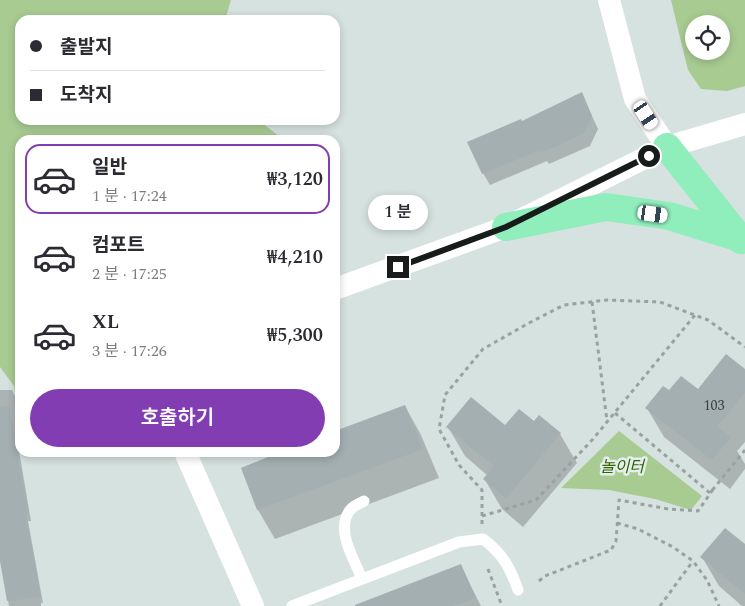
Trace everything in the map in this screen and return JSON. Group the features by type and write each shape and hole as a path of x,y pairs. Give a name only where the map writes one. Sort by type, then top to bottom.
{"highway":[{"path":"667,147 742,233"},
{"path":"506,227 606,207 669,216 742,233"}],"street":[{"path":"609,0 635,99 667,147"},
{"path":"340,287 506,227 667,147 745,124"},
{"path":"188,457 253,606"}],"lane":[{"path":"362,579 345,537 345,520 351,508 364,501"},
{"path":"292,606 459,542 483,539 497,549 512,573 518,590"}],"path":[{"path":"483,539 482,490 459,465 439,429 445,395 483,349 564,305 607,300 660,302 708,320 745,347"},
{"path":"592,302 607,422"},
{"path":"482,516 536,500 615,413 695,315"},
{"path":"615,413 710,492 714,488"},
{"path":"539,581 554,572 611,550 616,541 620,500 668,509 698,511 745,450"},
{"path":"617,523 638,529 673,547 693,561 707,580 719,606"},
{"path":"660,606 693,561"}],"green space":[{"path":"0,0 231,0 226,15 15,15 15,125 264,125 278,135 15,135 15,392 14,386 0,367"},
{"path":"671,0 745,0 745,86 727,91 701,89 688,70 686,60 730,60 730,15 685,15 685,58"},
{"name":"놀이터","path":"619,431 702,496 691,510 655,499 609,490 561,488"}],"building":[{"path":"582,92 592,116 583,134 541,153 540,150 482,174 467,142 521,119 522,121"},
{"path":"726,354 745,369 745,392 717,427 731,437 712,460 645,408 663,386 669,390 681,376 698,389"},
{"path":"471,397 505,425 519,409 534,421 539,415 561,433 506,498 483,479 494,466 446,427"},
{"path":"405,405 423,449 257,510 241,468 268,457 340,457 340,429"},
{"path":"9,406 15,439 15,457 18,457 29,515 26,515 41,597 7,601 0,561 0,407"},
{"path":"725,528 745,544 745,594 700,557"},
{"path":"461,564 476,598 453,606 355,606 355,605"}],"route":[{"path":"398,267 506,227 649,156"}]}
